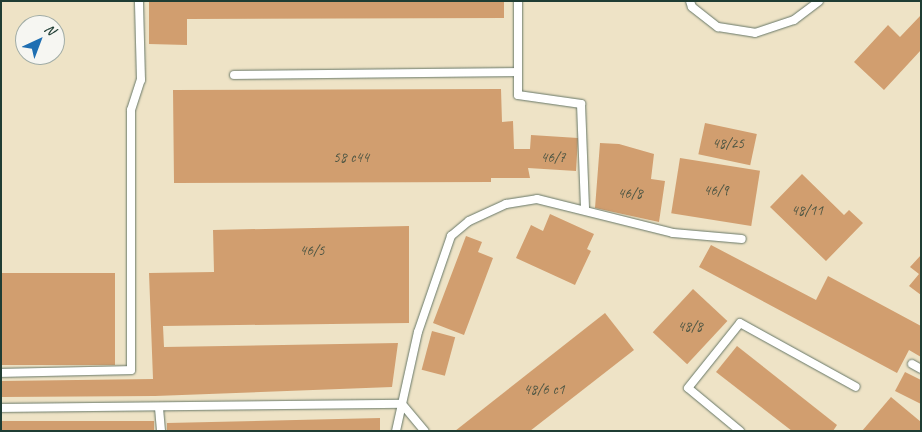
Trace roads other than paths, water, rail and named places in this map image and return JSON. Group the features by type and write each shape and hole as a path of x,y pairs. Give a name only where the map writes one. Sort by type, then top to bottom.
{"lane":[{"path":"1,373 131,370 131,110 141,80 139,1"},
{"path":"518,1 518,96 581,104 585,209"},
{"path":"690,1 692,7 718,28 755,33 794,20 819,1"},
{"path":"234,75 518,72"},
{"path":"396,431 418,332 451,236 469,222 506,204 537,199 585,209 673,233 742,239"},
{"path":"740,431 688,388 740,323 856,386"},
{"path":"912,364 921,369"},
{"path":"1,408 159,408 402,404"},
{"path":"402,404 425,431"},
{"path":"159,408 161,431"}]}
